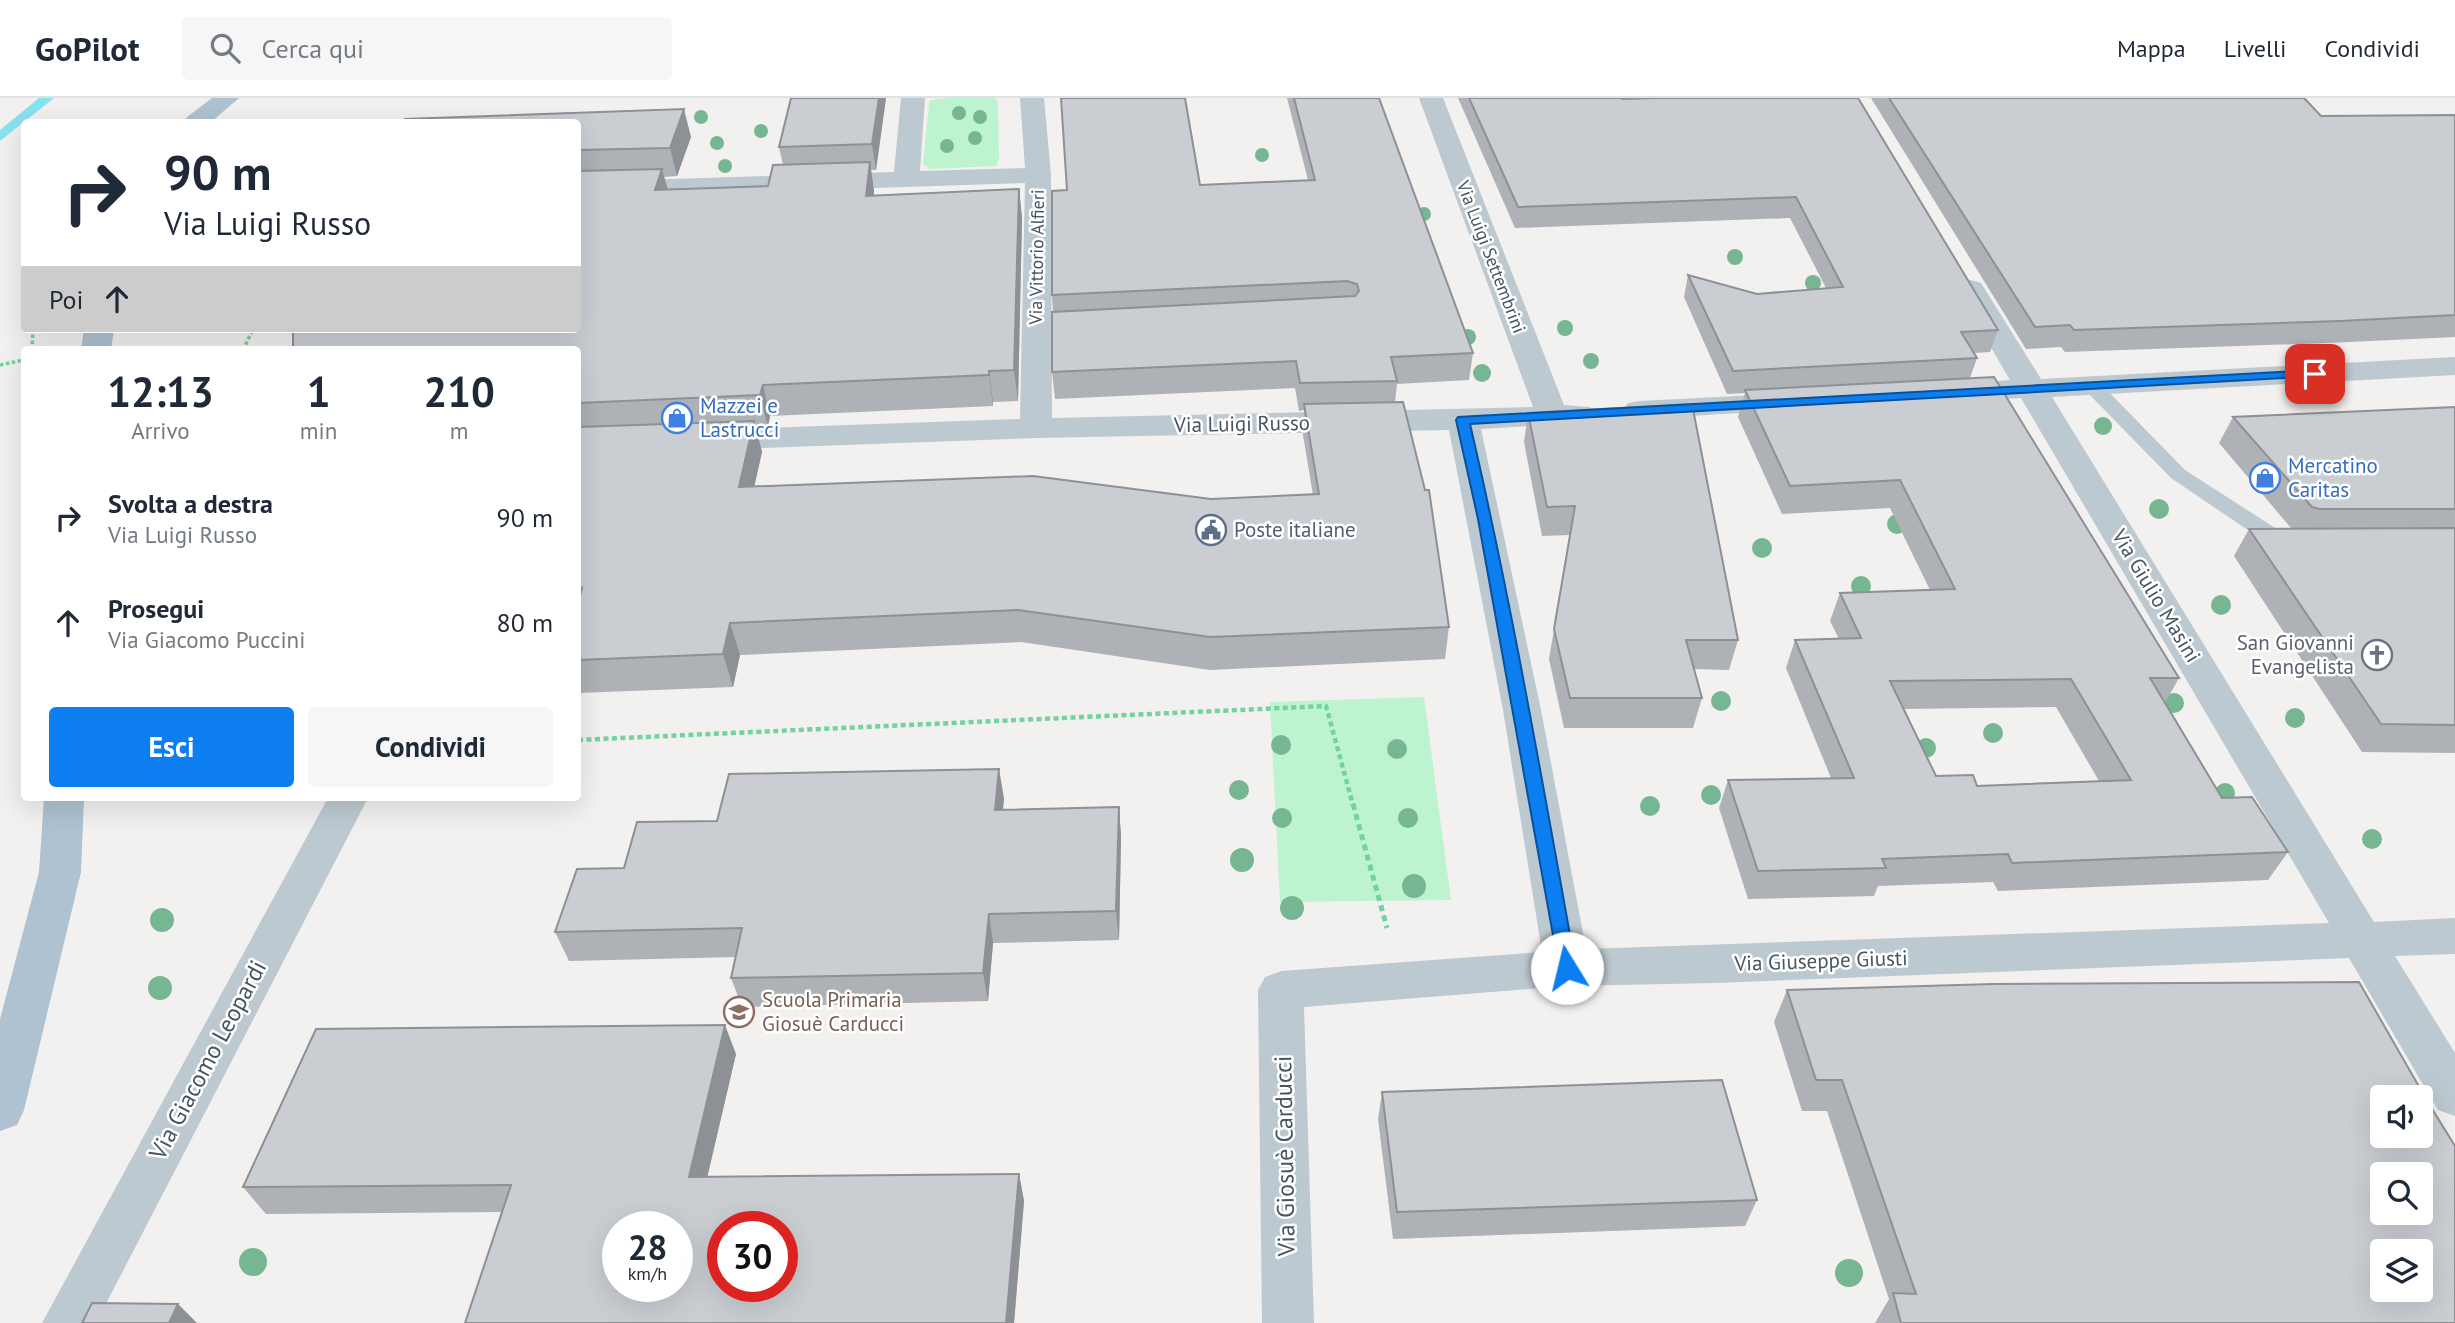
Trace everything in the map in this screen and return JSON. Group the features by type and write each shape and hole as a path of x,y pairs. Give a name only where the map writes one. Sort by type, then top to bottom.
{"main road":[{"path":"199,119 227,98"},
{"path":"0,1110 60,872 64,801"}],"street":[{"path":"906,181 913,98"},
{"path":"1032,98 1038,175"},
{"name":"Via Luigi Settembrini","path":"1431,98 1552,415"},
{"name":"Via Vittorio Alfieri","path":"581,190 1038,175 1043,330 1036,428"},
{"name":"Via Giulio Masini","path":"1955,263 2455,1095"},
{"path":"1919,395 2455,366"},
{"name":"Via Luigi Russo","path":"671,441 1036,428 1463,420 1823,400"},
{"path":"1463,420 1519,696 1567,968"},
{"name":"Via Giacomo Leopardi","path":"68,1323 346,801"},
{"name":"Via Giuseppe Giusti","path":"1281,990 1567,968 1716,965 2455,936"},
{"name":"Via Giosuè Carducci","path":"1281,990 1288,1323"}],"lane":[{"path":"2092,386 2178,474 2275,538 2303,546 2317,546"}],"path":[{"path":"0,365 21,361"},
{"path":"581,740 1326,706 1401,980"}],"green space":[{"path":"994,98 998,101 999,160 996,166 930,169 923,164 930,100"},
{"path":"1424,697 1451,900 1280,902 1270,702"}],"building":[{"path":"791,98 879,98 872,144 779,147"},
{"path":"1061,98 1185,98 1200,185 1315,180 1294,98 1379,98 1473,353 1391,357 1397,381 1300,383 1296,361 1052,372 1052,312 1355,296 1359,291 1357,284 1347,281 1052,295 1052,191 1067,190"},
{"path":"1469,98 1858,98 1998,330 1961,332 1977,358 1733,371 1688,275 1757,294 1843,287 1796,197 1518,207"},
{"path":"1889,98 2304,98 2321,116 2455,115 2455,315 2074,330 2070,325 2035,327"},
{"path":"684,109 670,148 581,150 581,119 405,119"},
{"path":"870,162 866,196 1019,189 1014,370 989,371 989,375 763,385 760,395 581,403 581,346 293,346 293,333 581,333 581,171 662,169 655,190 768,186 773,165"},
{"path":"1994,377 2179,678 2150,678 2222,798 2252,797 2288,852 2012,863 2008,854 1882,859 1886,868 1758,871 1728,780 1854,778 1795,640 1861,638 1840,593 1955,589 1900,480 1790,486 1745,390","holes":["2071,679 2131,780 1977,786 1973,775 1936,776 1890,681"]},
{"path":"1403,402 1425,490 1429,490 1449,627 1210,637 1018,610 730,623 723,654 581,660 581,427 754,421 739,487 1033,476 1211,499 1319,494 1304,404"},
{"path":"1692,404 1738,640 1686,640 1702,698 1570,698 1554,629 1575,506 1547,507 1528,413"},
{"path":"2455,407 2455,509 2312,507 2233,417"},
{"name":"San Giovanni Evangelista","path":"2455,528 2455,725 2381,724 2249,529"},
{"path":"999,769 995,810 1119,807 1116,911 989,914 983,973 731,978 742,928 555,932 577,869 624,868 637,822 717,821 729,774"},
{"path":"2359,982 2418,1085 2370,1085 2370,1148 2433,1148 2433,1110 2455,1146 2455,1323 1901,1323 1893,1293 1916,1294 1842,1080 1816,1080 1787,990 1993,984"},
{"path":"725,1025 689,1177 1019,1174 1006,1323 465,1323 511,1185 243,1187 316,1029"},
{"path":"1722,1080 1757,1200 1397,1212 1382,1092"},
{"path":"92,1303 178,1304 169,1323 82,1323"}],"waterway":[{"path":"0,137 36,105 48,98"}],"place":[{"name":"Mazzei e Lastrucci","path":"677,418"},
{"name":"Mercatino Caritas","path":"2265,478"},
{"name":"Poste italiane","path":"1211,530"},
{"name":"San Giovanni Evangelista","path":"2377,655"},
{"name":"Scuola Primaria Giosuè Carducci","path":"739,1012"}],"route":[{"path":"1567,968 1516,682 1463,420 2315,374"}]}
